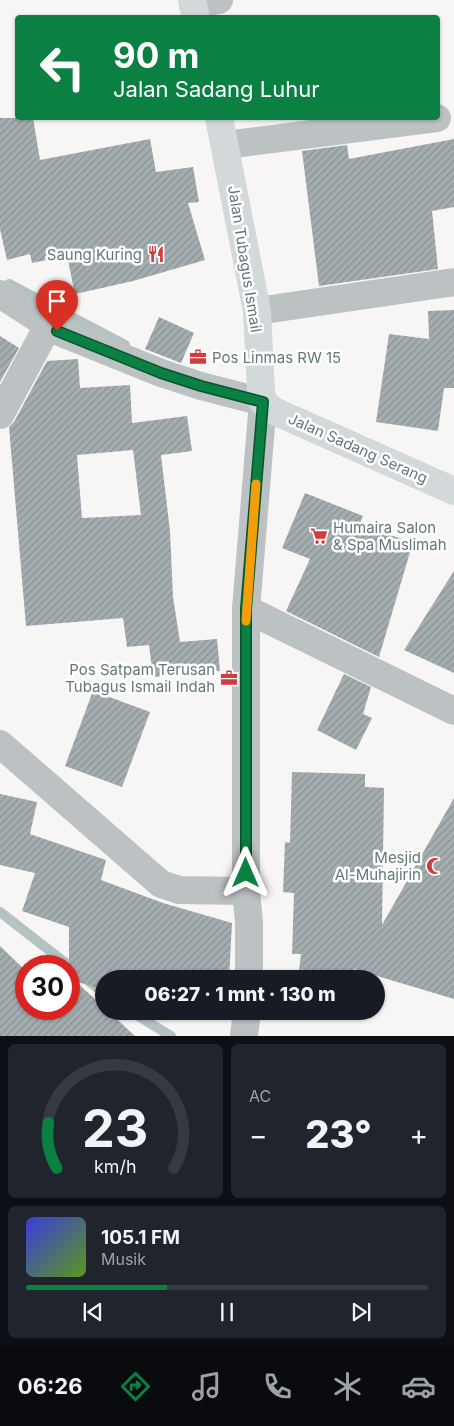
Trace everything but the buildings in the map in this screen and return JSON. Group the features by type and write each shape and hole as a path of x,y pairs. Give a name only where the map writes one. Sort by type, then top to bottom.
{"main road":[{"name":"Jalan Tubagus Ismail","path":"219,120 257,311 263,402"},
{"name":"Jalan Sadang Serang","path":"263,402 274,411 454,491"}],"street":[{"path":"193,8 219,0"},
{"path":"440,117 454,115"},
{"path":"225,145 414,120"},
{"path":"257,311 454,282"},
{"path":"1,291 57,331 161,373 201,386 263,402 246,609 246,892 249,922 249,970"},
{"path":"0,415 48,326"},
{"path":"246,609 454,711"},
{"path":"0,744 161,884 179,890 246,892"},
{"path":"244,1036 246,1020"}],"waterway":[{"path":"9,284 125,345"},
{"path":"0,912 95,986"},
{"path":"145,1020 171,1036"}],"slow traffic":[{"path":"246,621 256,484"}],"place":[{"name":"Saung Kuring","path":"156,254"},
{"name":"Pos Linmas RW 15","path":"198,357"},
{"name":"Humaira Salon & Spa Muslimah","path":"319,536"},
{"name":"Pos Satpam Terusan Tubagus Ismail Indah","path":"229,678"},
{"name":"Mesjid Al-Muhajirin","path":"435,866"}],"route":[{"path":"57,331 161,373 201,386 263,402 246,609 246,873"}]}
